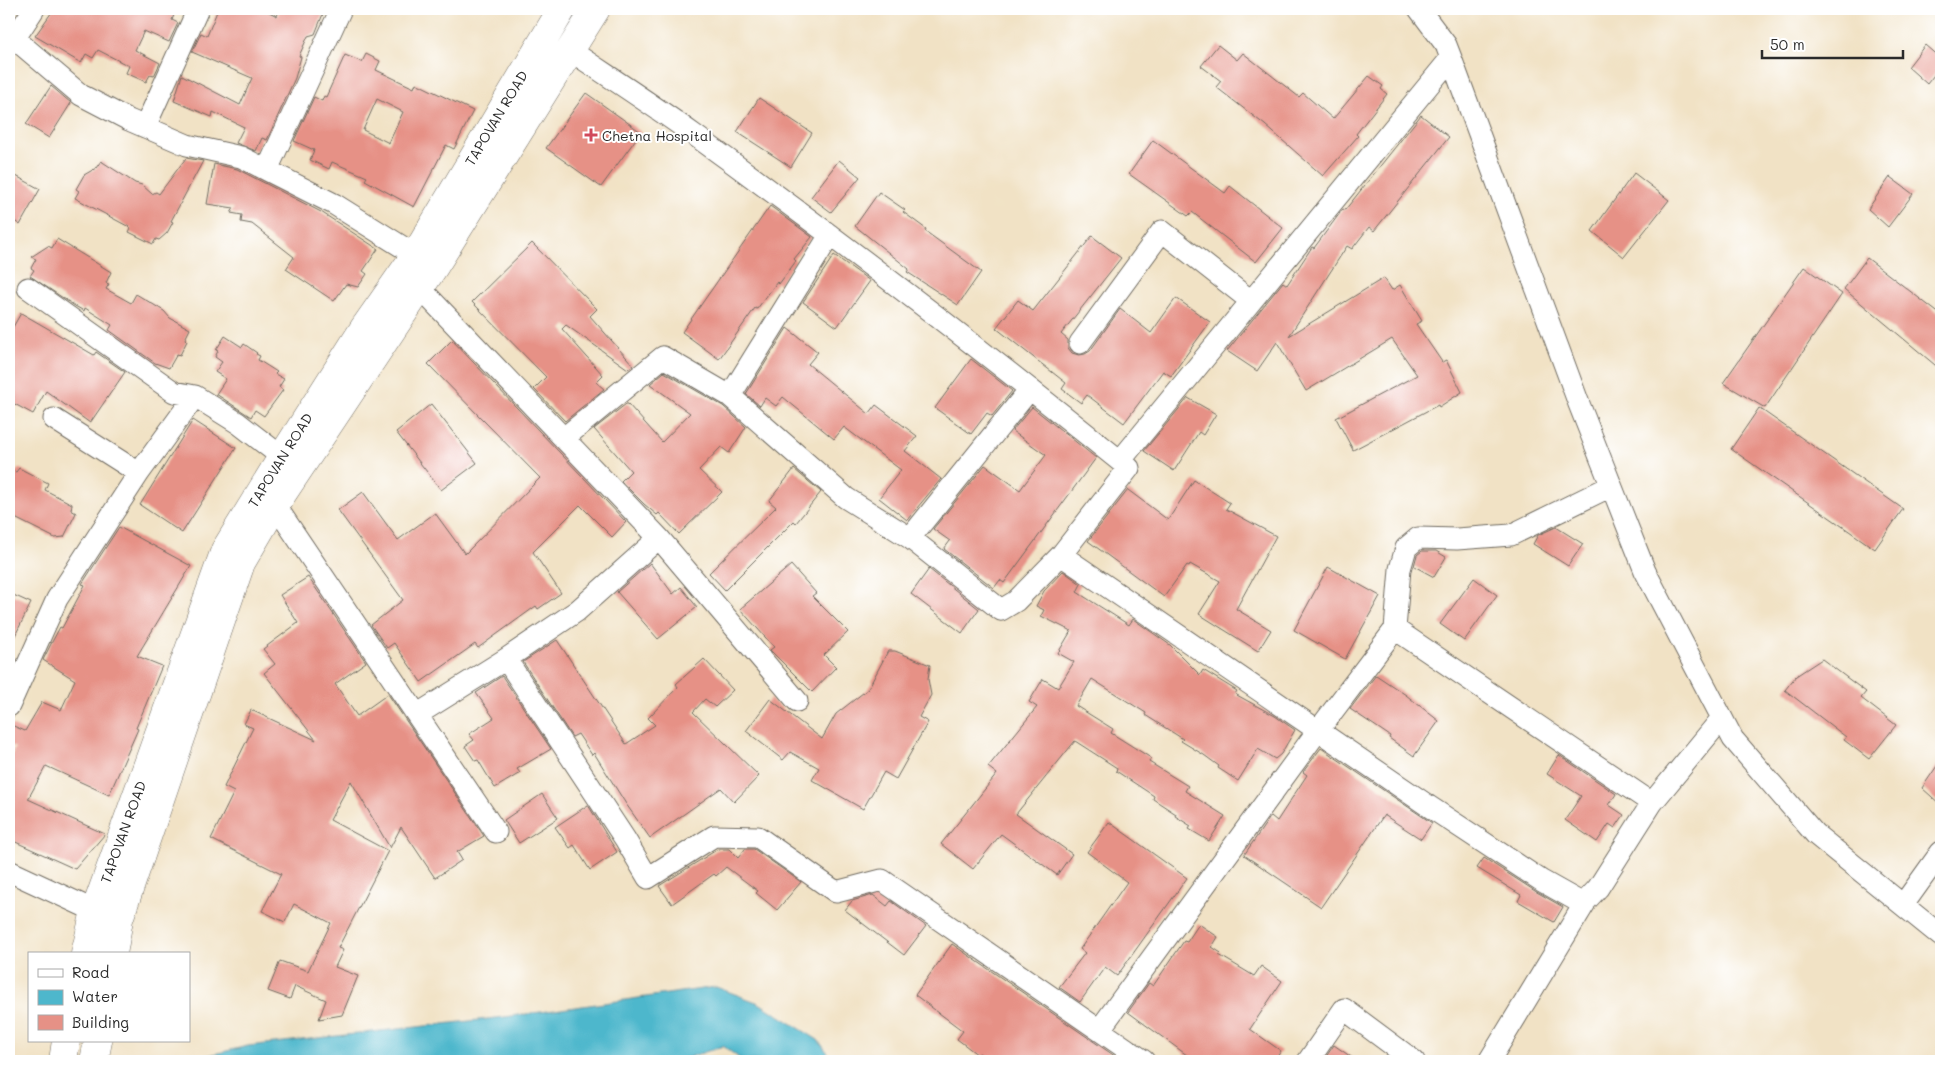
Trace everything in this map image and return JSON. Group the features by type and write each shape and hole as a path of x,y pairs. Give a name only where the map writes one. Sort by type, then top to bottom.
{"main road":[{"name":"TAPOVAN ROAD","path":"86,952 107,915 225,550 282,456 364,328 423,270 562,9"},
{"path":"113,952 107,915 241,563 275,505 423,270 571,51 596,9"},
{"path":"63,1061 66,1042"}],"street":[{"path":"34,9 12,36 81,95 187,144 241,157 334,204 423,270 564,438 660,538 797,701"},
{"path":"145,126 198,9"},
{"path":"267,170 341,9"},
{"path":"1419,9 1446,45 1579,404 1645,571 1733,739 1815,834 1941,936"},
{"path":"564,438 663,357 730,396 846,498 910,538 1001,610 1016,601 1061,555 1129,468 1030,388 830,235 692,133 571,51"},
{"path":"1120,461 1451,58"},
{"path":"1080,343 1162,231 1251,301"},
{"path":"730,396 830,235"},
{"path":"28,288 174,392 195,396 238,423 282,456"},
{"path":"910,538 1030,388"},
{"path":"9,706 57,599 139,473 195,396"},
{"path":"54,419 139,473"},
{"path":"1100,1029 1395,629 1400,569 1406,548 1418,538 1457,539 1511,536 1611,486"},
{"path":"275,505 496,832"},
{"path":"418,714 577,610 660,538"},
{"path":"1061,555 1318,731 1542,880 1583,904 1585,903"},
{"path":"1395,629 1652,803"},
{"path":"506,658 625,839 648,878 714,836 758,837 836,892 882,880 1144,1061"},
{"path":"1489,1061 1585,903 1598,888 1652,803 1722,718"},
{"path":"1903,905 1941,852"},
{"path":"9,871 107,915"},
{"path":"1308,1061 1344,1009 1414,1061"}],"water":[{"path":"716,987 759,1003 818,1040 834,1061 743,1061 723,1046 678,1061 184,1061 248,1046 505,1017"}],"building":[{"path":"54,9 160,9 174,15 172,20 178,23 169,42 144,31 135,50 160,63 154,76 150,75 146,82 126,73 129,66 98,50 93,58 86,54 81,63 35,36"},
{"path":"218,9 263,9 277,16 280,9 313,9 323,14 315,34 308,36 299,56 301,57 295,78 267,140 262,138 256,151 236,143 244,127 213,112 212,117 174,101 182,75 240,105 252,78 192,52 201,33 207,36"},
{"path":"1218,45 1237,60 1243,53 1299,97 1303,93 1333,119 1369,76 1383,86 1381,89 1387,94 1356,134 1358,136 1323,176 1265,125 1216,87 1221,81 1201,66"},
{"path":"1925,45 1941,59 1941,66 1927,84 1908,67"},
{"path":"366,54 380,61 376,70 414,88 416,83 473,111 454,149 446,145 414,207 365,180 367,177 332,162 329,169 310,160 314,150 294,141 314,97 322,101 324,96 326,97 345,55 362,62","holes":["377,99 403,112 389,143 363,130"]},
{"path":"51,86 71,103 49,138 26,124"},
{"path":"586,93 641,132 601,187 546,148"},
{"path":"759,98 812,133 791,167 737,132"},
{"path":"1421,115 1449,137 1374,231 1369,227 1352,249 1347,246 1289,336 1384,278 1392,290 1400,285 1422,321 1416,324 1442,362 1446,360 1462,392 1439,407 1438,405 1353,450 1336,418 1417,375 1392,339 1306,391 1277,342 1257,371 1227,351 1283,282 1287,285 1312,247 1314,248 1343,209 1345,210"},
{"path":"1153,140 1225,193 1230,186 1283,228 1256,262 1192,212 1188,216 1129,174"},
{"path":"186,158 203,161 171,221 173,222 167,233 159,240 156,239 153,244 129,232 131,228 75,198 79,191 76,189 84,175 96,168 101,161 135,183 142,185 152,194 156,192 159,194"},
{"path":"839,160 860,177 831,212 811,197"},
{"path":"214,164 237,169 321,212 378,249 363,271 367,274 358,287 346,284 334,301 286,269 294,257 252,224 241,222 242,215 231,213 234,208 207,204"},
{"path":"1634,173 1669,200 1624,257 1592,231"},
{"path":"16,176 40,189 20,225 9,217 9,190"},
{"path":"1890,177 1913,194 1888,227 1868,209"},
{"path":"879,192 905,210 903,212 926,229 925,231 981,272 958,305 907,272 909,269 855,226"},
{"path":"770,206 812,237 794,259 796,261 779,284 777,282 757,309 755,308 719,359 682,332"},
{"path":"1092,236 1121,258 1061,334 1068,340 1068,348 1072,353 1079,355 1090,351 1120,309 1151,333 1176,298 1210,322 1171,376 1163,371 1124,423 1087,395 1081,403 1062,389 1066,383 996,328 1018,300 1033,311"},
{"path":"57,239 111,272 106,283 109,284 106,289 131,303 136,294 164,311 170,318 190,329 185,339 187,341 180,355 177,354 169,368 155,363 109,330 112,325 85,308 84,311 75,306 30,276 34,270 31,268 36,259 31,257 48,246 52,248"},
{"path":"532,243 597,309 590,316 633,365 628,369 566,325 562,329 603,375 596,382 604,389 565,421 534,389 546,377 472,302"},
{"path":"834,255 870,281 837,327 803,302"},
{"path":"1867,258 1941,315 1941,370 1844,289"},
{"path":"1804,267 1842,294 1765,408 1723,383"},
{"path":"21,313 94,355 96,352 125,372 90,423 46,391 33,414 9,401 9,334"},
{"path":"787,328 818,352 808,364 869,414 876,405 917,436 905,451 941,479 907,520 879,498 901,470 844,427 834,439 783,397 776,406 765,398 760,406 746,394"},
{"path":"225,336 242,347 244,344 257,353 260,356 258,360 277,372 275,374 284,379 279,387 283,390 264,416 255,410 251,417 216,394 226,379 215,372 222,362 215,357 218,351 216,350"},
{"path":"452,340 626,522 612,537 580,505 533,552 561,593 538,609 536,606 478,648 475,644 421,682 394,643 387,648 371,625 403,600 338,510 363,492 398,540 435,513 465,554 540,478 428,364"},
{"path":"971,359 1012,391 992,416 987,413 971,434 935,408"},
{"path":"664,372 723,406 746,427 729,453 721,447 699,470 722,492 679,534 659,513 657,515 621,481 631,471 594,429 628,404 662,442 690,413 650,384"},
{"path":"1188,398 1216,414 1203,435 1199,432 1174,471 1144,451"},
{"path":"431,404 477,463 441,490 396,432"},
{"path":"1032,407 1096,458 1004,583 1000,580 994,588 944,549 950,541 933,529 985,465 1020,490 1046,455 1012,431"},
{"path":"1759,408 1903,509 1875,549 1731,449"},
{"path":"193,420 236,448 182,533 140,505"},
{"path":"19,468 48,483 45,490 72,504 71,510 76,513 64,537 55,538 9,515 9,469 16,472"},
{"path":"794,469 821,492 796,523 794,521 725,590 709,573 776,507 769,501"},
{"path":"1194,480 1230,503 1226,509 1276,536 1236,609 1271,630 1258,651 1199,614 1220,581 1190,564 1189,566 1187,565 1164,597 1088,541 1128,490 1168,520"},
{"path":"119,527 191,566 137,656 162,666 136,728 138,729 109,795 46,766 28,799 105,834 75,869 9,839 9,760 15,748 9,745 9,724 25,731 42,702 61,710 75,680 43,660 85,585 82,584"},
{"path":"1556,527 1583,544 1568,566 1533,544 1538,535"},
{"path":"1422,551 1436,551 1446,557 1434,577 1414,566 1417,555"},
{"path":"650,563 673,594 681,587 697,607 658,639 617,592"},
{"path":"791,565 816,593 812,596 848,632 824,655 836,667 812,692 770,650 774,647 740,609"},
{"path":"1328,567 1380,596 1345,659 1294,630"},
{"path":"929,569 979,609 962,633 911,594"},
{"path":"1063,571 1081,584 1077,592 1129,625 1133,619 1170,645 1200,675 1203,670 1237,691 1235,694 1275,716 1295,730 1281,754 1275,759 1258,749 1238,781 1218,768 1219,766 1204,755 1181,741 1183,739 1145,715 1146,713 1092,679 1076,706 1113,729 1111,733 1151,758 1149,762 1188,786 1185,791 1225,816 1209,841 1189,829 1191,826 1153,799 1154,796 1116,771 1117,768 1075,741 1016,814 1072,854 1057,875 1001,834 973,869 941,844 997,774 988,767 1037,707 1029,702 1043,679 1058,688 1074,662 1058,653 1071,631 1041,616 1044,610 1036,606 1044,591"},
{"path":"308,577 366,662 335,684 357,716 388,694 484,836 457,852 462,860 435,878 401,827 390,848 351,781 330,820 388,851 338,948 343,950 335,967 358,976 342,1015 319,1019 326,1000 295,986 290,999 268,991 280,961 308,971 331,923 294,904 285,922 262,911 281,874 211,839 234,792 224,787 253,728 244,724 251,710 316,740 264,673 275,664 263,649 298,623 280,595"},
{"path":"1474,578 1497,595 1464,641 1440,624"},
{"path":"9,593 31,603 9,648"},
{"path":"557,640 626,744 655,725 648,718 678,687 676,684 704,659 733,690 715,707 705,699 693,712 759,776 734,802 721,788 650,838 594,753 592,755 578,734 572,737 523,662"},
{"path":"888,651 895,651 930,665 928,679 931,695 919,717 928,722 896,779 884,772 863,809 812,780 819,768 790,752 783,760 746,731 770,699 822,739 836,714 868,689"},
{"path":"1822,659 1866,692 1861,698 1896,725 1869,759 1844,740 1846,737 1785,690 1796,676"},
{"path":"1376,675 1406,695 1439,721 1414,756 1389,738 1390,736 1350,709"},
{"path":"502,676 551,749 517,769 520,773 495,788 478,760 475,761 465,746 474,740 469,734 494,718 476,693"},
{"path":"1321,748 1432,823 1421,839 1384,815 1321,907 1244,855 1271,816 1277,821 1307,775 1303,772"},
{"path":"1559,755 1616,794 1609,805 1624,815 1615,828 1609,824 1597,842 1565,820 1581,796 1547,774"},
{"path":"1941,760 1941,805 1922,788"},
{"path":"542,794 558,818 519,843 504,820"},
{"path":"588,805 617,852 590,870 574,845 570,848 555,827"},
{"path":"1109,822 1187,878 1117,976 1105,967 1080,1002 1059,987 1085,953 1080,949 1127,882 1087,852"},
{"path":"718,849 729,849 738,858 745,849 754,849 801,882 777,910 756,893 758,891 726,867 716,876 714,874 672,904 659,886"},
{"path":"1484,858 1563,907 1554,922 1518,901 1521,895 1477,868"},
{"path":"873,895 887,906 891,901 926,926 904,955 845,910 852,901"},
{"path":"1199,924 1218,937 1212,947 1221,953 1219,955 1254,976 1261,966 1282,981 1250,1029 1281,1051 1274,1061 1195,1061 1128,1012 1149,983 1153,986 1184,941 1187,942"},
{"path":"952,944 1122,1061 990,1061 979,1053 978,1055 957,1039 963,1031 915,995"},
{"path":"1334,1045 1357,1061 1323,1061"}],"place":[{"name":"Chetna Hospital","path":"591,135"}]}
